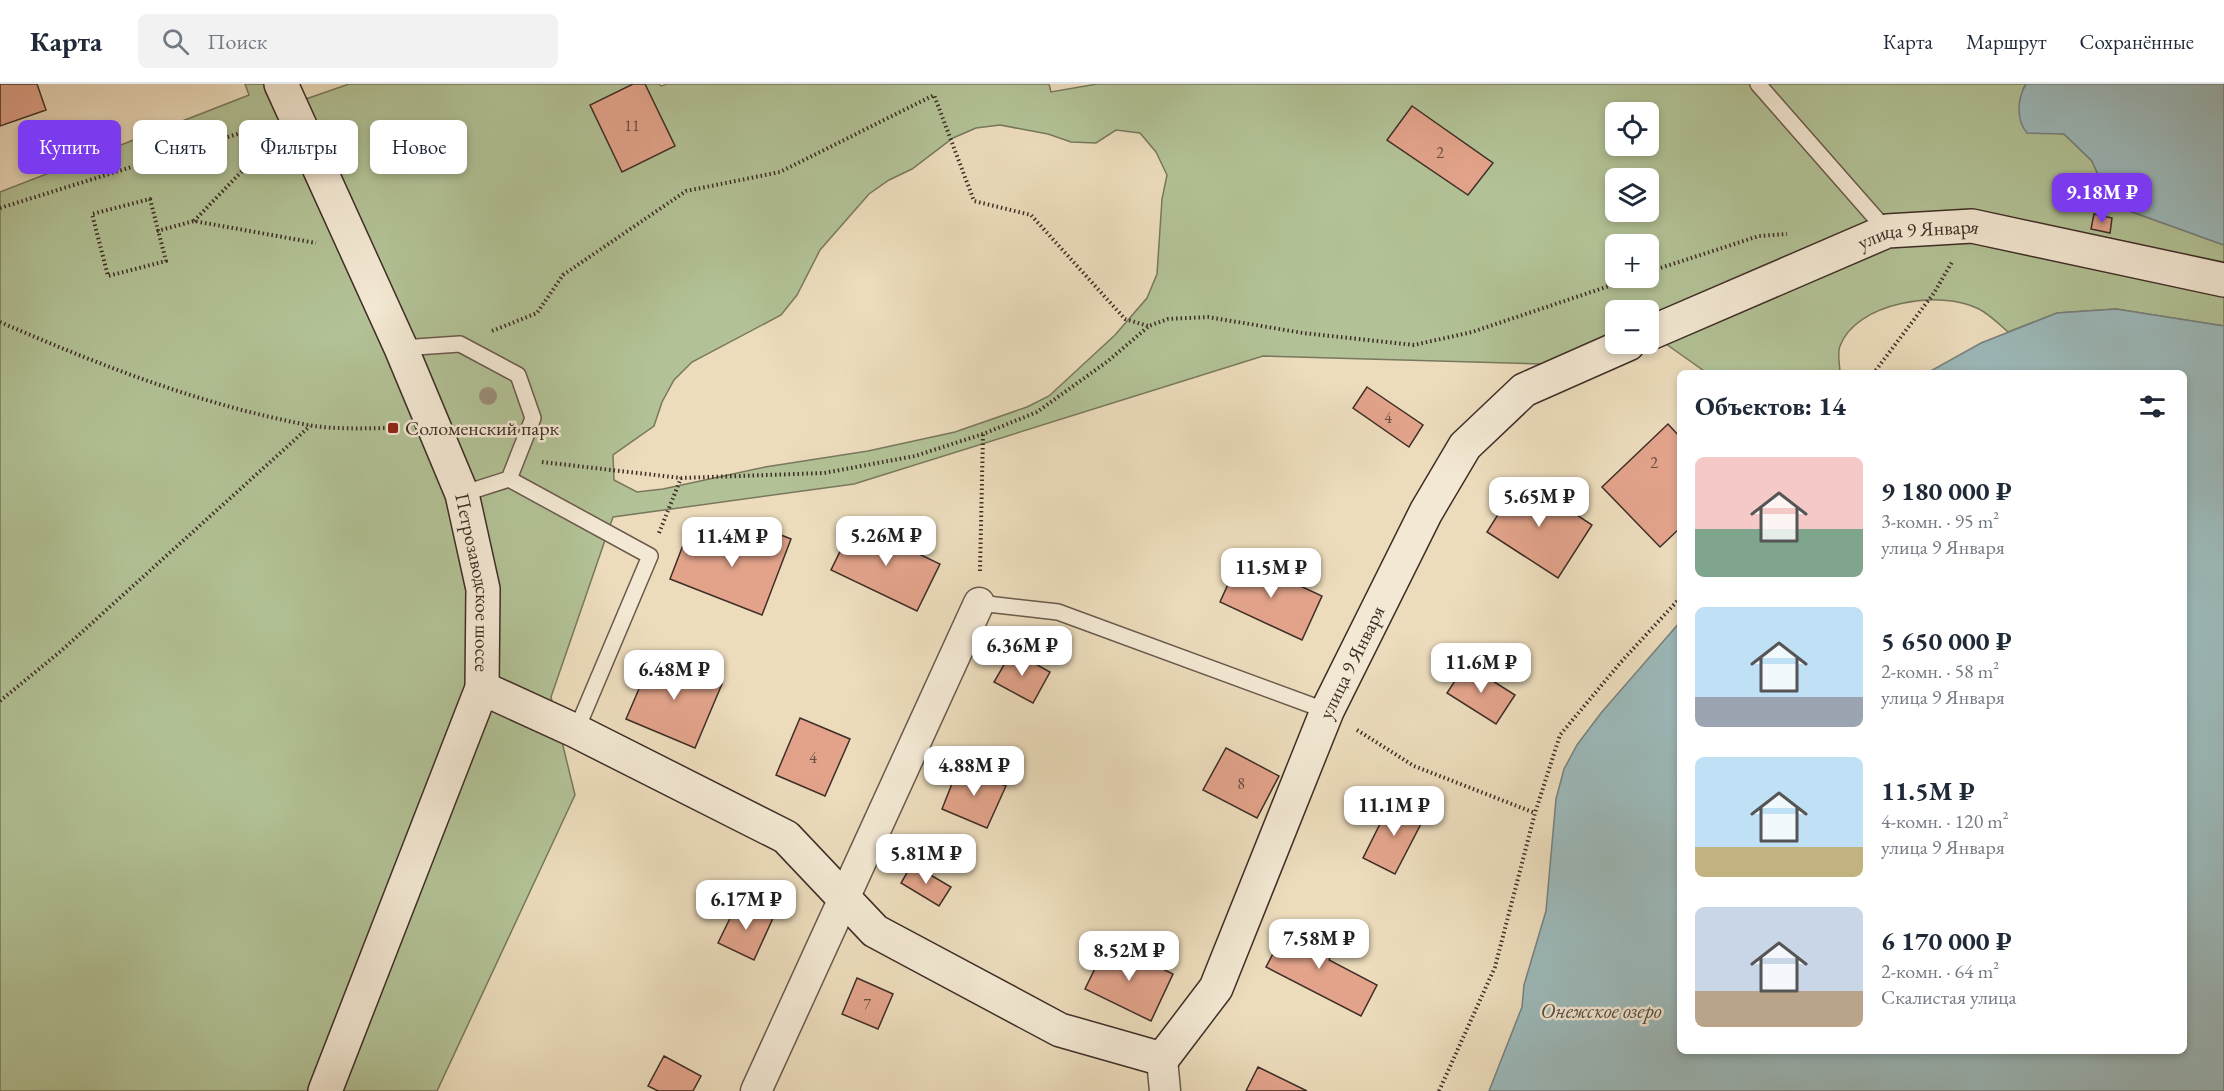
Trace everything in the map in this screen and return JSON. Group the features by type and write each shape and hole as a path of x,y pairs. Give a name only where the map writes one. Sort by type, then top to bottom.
{"street":[{"name":"Петрозаводское шоссе","path":"281,84 401,348 462,494 483,589 482,688 326,1091"},
{"name":"улица 9 Января","path":"1659,329 1887,231 1972,226 2214,278"},
{"name":"улица 9 Января","path":"1162,1059 1216,988 1327,711 1426,512 1465,446 1524,390 1605,354"},
{"path":"756,1091 980,603"},
{"path":"482,688 576,731 786,837 875,931 1060,1030 1162,1059 1166,1091"}],"lane":[{"path":"1758,84 1887,231"},
{"path":"401,348 460,344 518,375 533,418 509,479"},
{"path":"462,494 509,479 650,556 576,731"},
{"path":"980,603 1058,612 1327,711"}],"path":[{"path":"460,344 537,313 564,275 686,191 780,172 934,94 975,201 1031,215 1125,319 1149,326"},
{"path":"0,208 295,116"},
{"path":"194,221 295,116"},
{"path":"150,200 158,231 166,261 108,276 92,214 150,200"},
{"path":"158,231 194,221 356,250"},
{"path":"1876,370 1934,293 1972,226"},
{"path":"517,459 681,478 824,473 915,456 984,434 1037,412 1108,361 1149,326 1168,319 1208,317 1303,333 1414,345 1472,332 1605,287"},
{"path":"0,322 56,346 188,395 310,425 434,427"},
{"path":"0,701 62,651 310,425"},
{"path":"980,603 984,434"},
{"path":"650,556 681,478"},
{"path":"1439,1091 1495,967 1535,813 1560,735 1621,662 1677,601"},
{"path":"1327,711 1414,766 1535,813"}],"green space":[{"path":"245,84 296,84 303,100 349,84 659,84 661,86 667,84 1049,84 1051,92 1097,84 2026,84 2023,89 2055,133 2064,134 2092,161 2106,193 2124,209 2224,245 2224,326 2116,309 2057,313 2008,332 1979,309 1963,303 1923,300 1881,310 1863,319 1849,331 1840,346 1840,370 1703,370 1666,344 1659,346 1659,300 1605,300 1605,354 1624,354 1577,365 1263,356 854,484 613,517 551,697 575,795 437,1091 0,1091 0,192 46,174 121,174 121,145 133,140 133,174 227,174 227,120 185,120 249,95","holes":["1000,125 1048,134 1071,142 1096,143 1116,130 1140,133 1156,152 1167,175 1162,199 1157,274 1147,298 1115,335 1049,396 1027,407 955,432 868,451 765,467 663,489 637,492 614,480 613,455 654,426 662,402 674,380 692,362 781,315 797,295 820,250 869,194 889,180 912,169 953,138 976,128"]}],"water":[{"path":"2026,84 2224,84 2224,245 2124,209 2106,193 2092,161 2064,134 2027,133 2019,116 2021,96"},
{"name":"Онежское озеро","path":"2116,309 2224,326 2224,1091 1489,1091 1522,1007 1524,985 1546,911 1556,799 1564,769 1577,745 1601,713 1677,625 1677,1054 2187,1054 2187,370 1932,370 1981,343 2057,313"}],"building":[{"path":"0,84 37,84 46,110 0,126"},
{"path":"633,84 645,84 675,146 622,172 590,105"},
{"path":"1412,106 1493,163 1468,195 1387,140"},
{"path":"2094,214 2112,218 2110,233 2091,229"},
{"path":"1367,387 1423,425 1409,447 1353,408"},
{"path":"1668,424 1677,434 1677,531 1660,547 1602,487"},
{"path":"1521,478 1592,525 1558,578 1487,532"},
{"path":"854,523 940,564 917,611 831,570"},
{"path":"690,527 752,551 761,527 791,539 762,615 670,579"},
{"path":"1240,558 1322,596 1302,640 1220,602"},
{"path":"1012,651 1050,672 1033,703 994,682"},
{"path":"654,654 722,684 695,748 626,719"},
{"path":"1466,664 1515,695 1496,724 1447,693"},
{"path":"800,718 850,739 825,796 776,775"},
{"path":"1226,748 1279,776 1257,818 1203,790"},
{"path":"959,766 1006,786 987,828 942,809"},
{"path":"1392,800 1425,816 1395,874 1363,858"},
{"path":"912,864 951,887 939,906 901,883"},
{"path":"738,902 773,918 754,960 718,943"},
{"path":"1289,923 1336,947 1329,960 1377,985 1361,1016 1266,967"},
{"path":"1108,942 1173,974 1151,1021 1085,989"},
{"path":"857,978 893,994 878,1029 842,1014"},
{"path":"664,1056 701,1076 693,1091 658,1091 648,1086"},
{"path":"1258,1067 1307,1091 1246,1091"}],"place":[{"name":"Соломенский парк","path":"393,428"}]}
